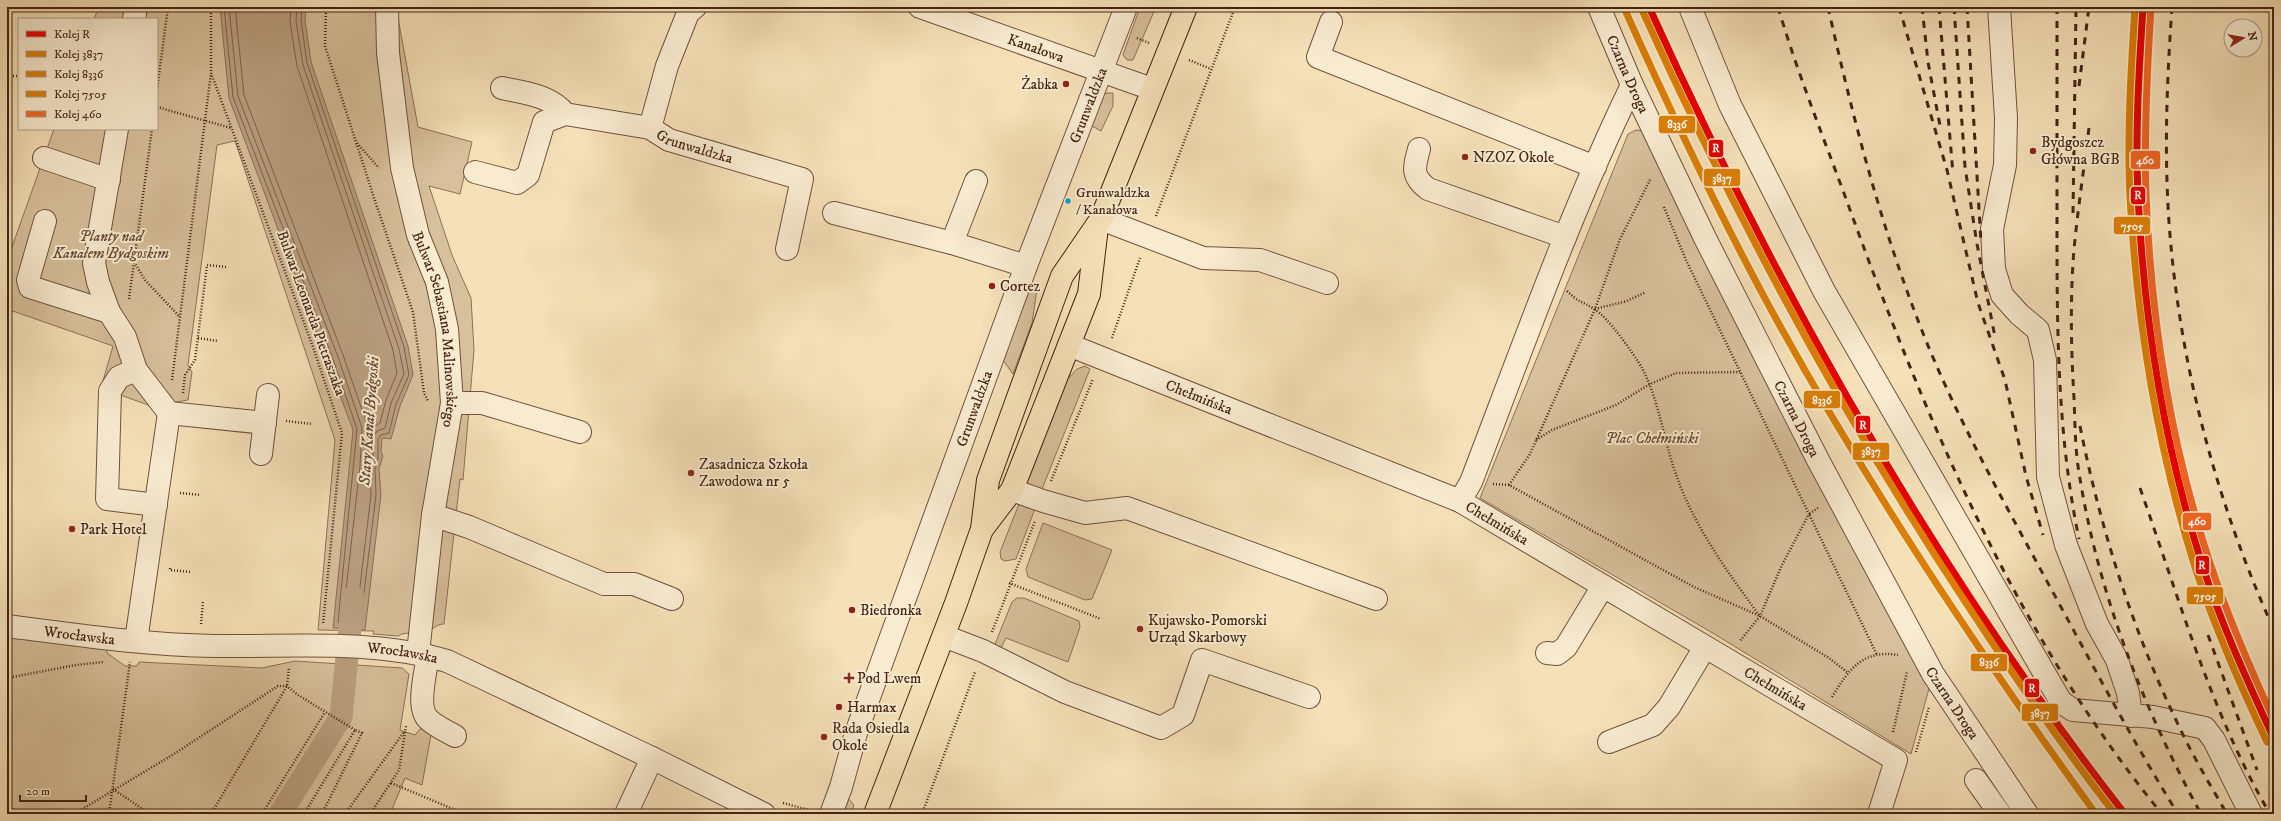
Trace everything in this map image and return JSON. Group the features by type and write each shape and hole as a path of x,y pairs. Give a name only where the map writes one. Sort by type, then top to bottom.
{"main road":[{"path":"875,814 944,636 982,529 988,480 1062,276 1099,223 1186,7"},
{"path":"982,529 1012,490 1089,294 1099,223"}],"street":[{"path":"134,18 136,7"},
{"name":"Bulwar Sebastiana Malinowskiego","path":"387,7 388,53 402,168 418,235 437,282 447,329 452,403 433,515 423,654 422,701 423,710 428,719 455,736"},
{"path":"650,128 667,66 688,13 694,7"},
{"name":"Kanałowa","path":"920,7 1152,89"},
{"name":"Grunwaldzka","path":"831,814 841,787 856,733 1026,266 1126,7"},
{"name":"Czarna Droga","path":"1599,7 1632,85 1705,238 1838,496 1916,656 1938,682 2026,814"},
{"path":"1690,7 1730,105 1824,291 2060,702 2073,710 2158,718 2205,728 2214,740 2251,814"},
{"path":"1999,7 2006,126 2005,165 1992,230 1994,269 2002,295 2019,314 2038,330 2045,360 2048,477 2066,545 2097,624 2117,660 2128,693 2131,716"},
{"path":"1331,22 1318,57 1595,167"},
{"path":"1460,501 1471,482 1565,237 1632,85"},
{"path":"475,172 517,182 528,175 544,122 565,114 558,105 548,99 502,88"},
{"name":"Grunwaldzka","path":"565,114 650,128 669,140 802,179 796,201 787,249"},
{"path":"117,130 94,263 98,282 108,312 125,337 136,370 169,413 136,640"},
{"path":"1419,149 1414,169 1418,181 1428,189 1565,237"},
{"path":"44,158 109,180"},
{"path":"952,242 976,180"},
{"path":"834,213 952,242 1026,266"},
{"path":"45,221 28,280 30,287 108,312"},
{"path":"1099,223 1203,258 1260,260 1327,283"},
{"name":"Chełmińska","path":"1069,345 1460,501 1726,659 1907,755"},
{"path":"136,370 119,376 110,391 107,499 156,505"},
{"path":"261,454 268,395"},
{"path":"452,403 482,403 580,432"},
{"path":"169,413 265,423"},
{"path":"1012,490 1043,502 1085,513 1127,508 1376,599"},
{"path":"433,515 469,527 604,584 634,584 672,599"},
{"path":"1547,653 1557,654 1566,647 1604,586"},
{"name":"Wrocławska","path":"7,626 136,640 213,646 322,636 375,649 423,654 447,661 652,758 764,814"},
{"path":"944,636 983,651 1065,692 1160,728 1184,715 1202,660 1309,697"},
{"path":"1609,742 1653,725 1669,707 1705,647"},
{"path":"1879,814 1907,755"},
{"path":"626,814 652,758"},
{"path":"1976,780 2000,814"}],"path":[{"path":"158,82 168,7"},
{"name":"Bulwar Leonarda Pietraszaka","path":"211,7 211,73 313,347 342,433 322,636"},
{"path":"326,7 325,46 374,201 413,312 424,393 429,403 452,403"},
{"path":"922,814 1009,583 1091,382 1105,359 1147,238 1235,7"},
{"path":"169,413 179,316 211,73"},
{"path":"7,76 18,76"},
{"path":"158,107 232,129"},
{"path":"125,337 152,130"},
{"path":"1648,171 1654,184"},
{"path":"1651,178 1620,239 1595,309 1536,440 1519,472 1509,485 1694,587 1760,616 1829,658 1847,672"},
{"path":"1662,204 1686,260 1877,655"},
{"path":"134,261 146,280 179,316"},
{"path":"190,369 195,360 207,265 227,267"},
{"path":"1550,276 1577,301 1595,309 1626,344 1642,368 1673,467 1685,495 1720,558 1760,616"},
{"path":"1595,309 1626,300 1646,292"},
{"path":"198,338 218,340"},
{"path":"1536,440 1552,430 1616,404 1648,385 1676,373 1740,372"},
{"path":"179,500 180,492 201,495"},
{"path":"1726,659 1760,616 1782,565 1809,514 1838,496"},
{"path":"171,564 170,570 191,572"},
{"path":"1009,583 1101,619"},
{"path":"200,628 203,601"},
{"path":"109,814 131,659 136,640"},
{"path":"1831,700 1847,672 1861,661 1877,655 1916,656 1892,736 1886,732"},
{"path":"211,814 287,686 290,661"},
{"path":"1907,755 1917,750 1938,682"},
{"path":"74,814 113,789 174,754 278,686 287,686 325,712 362,733 322,814"},
{"path":"262,814 325,712"},
{"path":"370,814 399,770 406,724"},
{"path":"304,814 355,730"},
{"path":"344,814 405,731"},
{"path":"1907,755 1917,750"},
{"path":"391,783 465,814"},
{"path":"113,789 150,814"}],"green space":[{"name":"Planty nad Kanałem Bydgoskim","path":"99,7 396,7 418,127 472,142 460,194 429,186 452,255 471,298 474,350 463,480 460,479 444,624 422,633 405,633 398,636 373,634 374,631 318,630 335,440 235,141 217,145 188,365 192,372 188,400 151,406 101,388 113,346 7,309 7,261 54,130 158,130 158,18 94,18"},
{"path":"1140,7 1156,7 1133,60 1127,60 1123,55"},
{"path":"1113,93 1113,106 1101,131 1090,125 1104,94"},
{"name":"Plac Chełmiński","path":"1636,130 1645,131 1933,674 1911,754 1711,632 1480,498 1628,134"},
{"path":"1032,283 1037,285 1037,289 1032,323 1013,374 1003,360"},
{"path":"1085,366 1090,369 1040,494 1026,486 1027,481 1067,380 1077,369"},
{"path":"1019,504 1036,506 1016,559 1005,561 1001,559 1000,552"},
{"path":"1043,523 1112,550 1092,599 1085,600 1028,577 1026,569"},
{"path":"1017,598 1024,598 1079,621 1080,627 1068,662 1006,638 1002,646 993,649 1012,602"},
{"path":"7,636 107,649 107,653 125,666 137,666 139,662 262,668 295,661 402,668 409,674 400,730 415,735 420,729 432,729 422,785 405,778 390,814 7,814"},
{"path":"848,798 854,805 851,814 835,814"}],"water":[{"path":"220,7 306,7 305,20 311,62 408,346 413,375 400,406 391,439 382,438 381,452 383,456 379,469 381,495 365,630 333,628 353,430 229,98"}],"waterway":[{"name":"Stary Kanał Bydgoski","path":"280,814 341,717 353,597"}],"railway":[{"path":"1778,7 1803,83 1910,367 1980,524 2020,600 2063,674 2110,746 2162,814"},
{"path":"1828,7 1857,127 1879,206 1891,245 1933,357 1963,423 1997,489 2112,701 2178,814"},
{"path":"1899,7 1947,170 1978,303 2005,380 2026,476 2043,535"},
{"path":"1922,7 1928,62 1941,131"},
{"path":"1939,7 1953,174"},
{"path":"1954,7 1965,167 1977,244 1995,337"},
{"path":"1967,7 1981,243"},
{"path":"2057,7 2058,349 2067,463 2079,539"},
{"path":"2073,213 2076,7"},
{"path":"2079,86 2089,7"},
{"path":"2172,7 2166,141 2167,195 2174,275 2181,327 2191,379 2218,482 2253,582 2274,630"},
{"path":"2089,128 2074,249 2072,286 2072,361 2078,466 2086,512 2097,557 2109,601 2124,645 2159,731 2201,814"},
{"path":"2080,426 2097,502 2119,576 2145,649 2182,732 2200,768 2227,814"},
{"path":"2271,474 2274,483"},
{"path":"2140,488 2213,695 2249,776 2270,814"},
{"path":"2208,635 2257,770"}],"rail line":[{"name":"R","path":"1649,7 1751,219 1805,322 1863,425 1987,624 2054,720 2125,814"},
{"name":"7505","path":"2135,7 2129,126 2130,197 2138,291 2151,384 2170,476 2202,589 2228,656 2267,742"},
{"name":"R","path":"2143,7 2137,125 2137,172 2145,290 2158,382 2177,474 2209,586 2226,631 2274,739"},
{"name":"460","path":"2151,7 2146,101 2146,195 2153,288 2165,382 2184,474 2210,563 2224,603 2256,681 2274,720"},
{"name":"8336","path":"1625,10 1661,90 1719,209 1780,326 1816,389 1853,452 1930,575 2096,814"},
{"name":"3837","path":"1642,10 1714,163 1752,238 1833,387 1920,532 1966,603 2038,710 2115,814"}],"place":[{"name":"Żabka","path":"1066,84"},
{"name":"Bydgoszcz Główna BGB","path":"2033,151"},
{"name":"NZOZ Okole","path":"1465,157"},
{"name":"Grunwaldzka / Kanałowa","path":"1068,201"},
{"name":"Cortez","path":"992,286"},
{"name":"Zasadnicza Szkoła Zawodowa nr 5","path":"691,473"},
{"name":"Park Hotel","path":"72,529"},
{"name":"Biedronka","path":"852,610"},
{"name":"Kujawsko-Pomorski Urząd Skarbowy","path":"1140,629"},
{"name":"Pod Lwem","path":"849,678"},
{"name":"Harmax","path":"839,707"},
{"name":"Rada Osiedla Okole","path":"824,737"}]}
